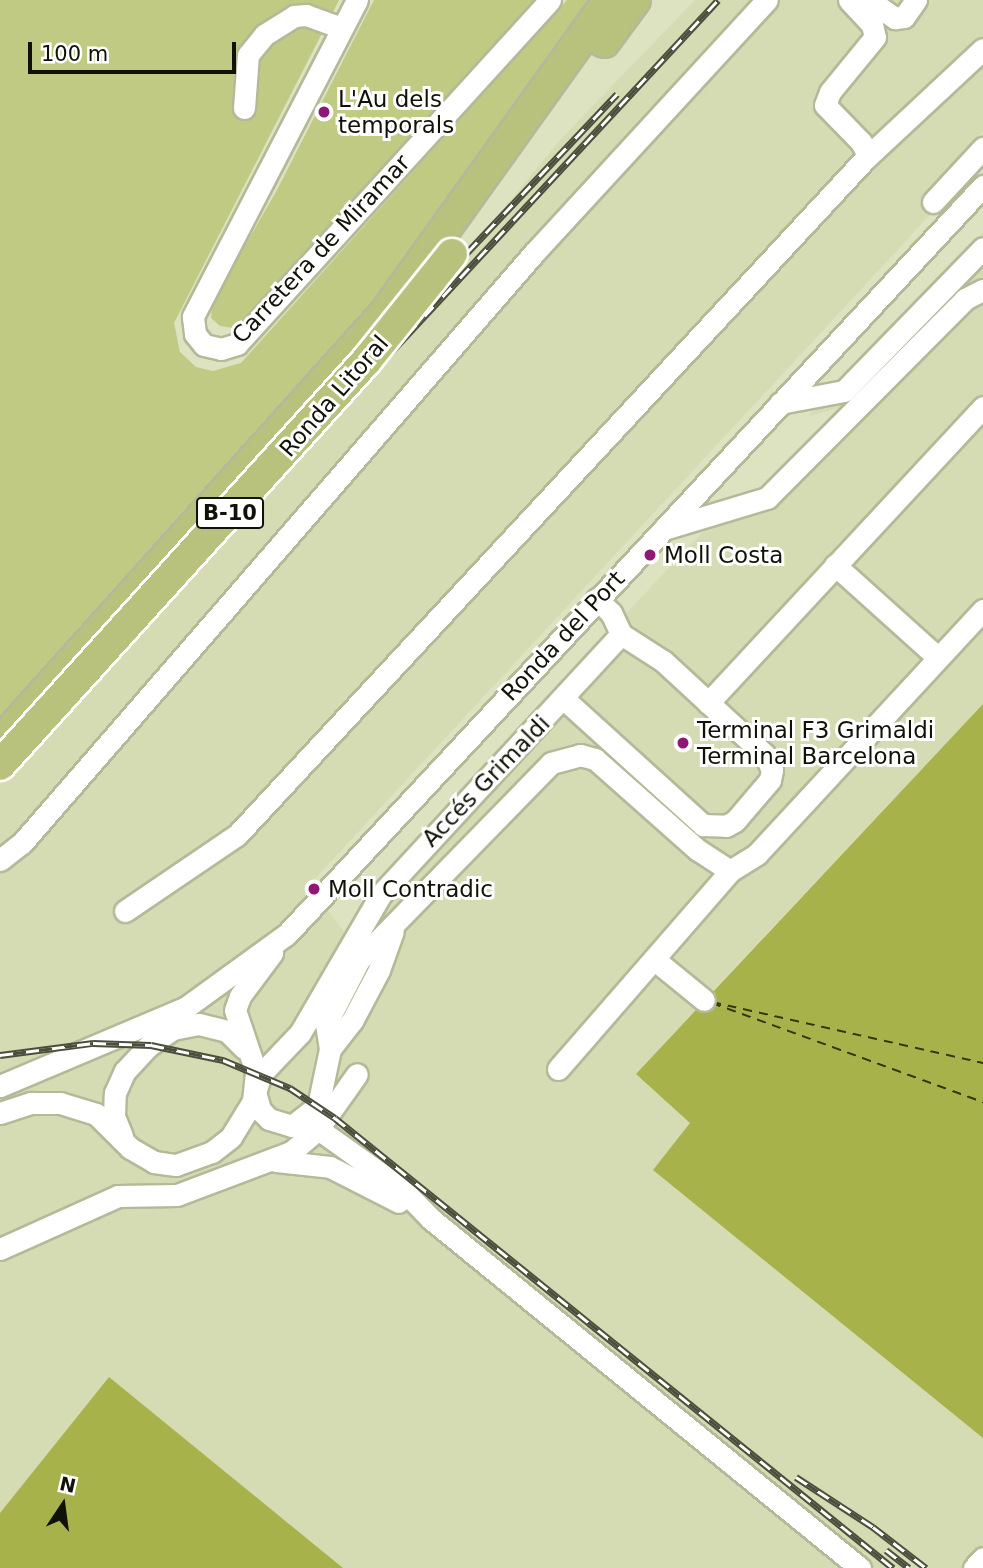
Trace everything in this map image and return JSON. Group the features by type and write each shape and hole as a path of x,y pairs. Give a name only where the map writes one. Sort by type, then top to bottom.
{"highway":[{"name":"B-10","path":"583,53 602,0"},
{"name":"Ronda Litoral","path":"0,765 359,369 583,53 609,0"},
{"name":"Ronda Litoral","path":"583,53 635,0"},
{"name":"B-10","path":"583,53 646,0"},
{"name":"Ronda Litoral","path":"0,742 336,371 456,234"}],"street":[{"name":"Carretera de Miramar","path":"356,0 193,317 195,334 204,345 221,349 237,344 550,0"},
{"path":"0,860 22,843 534,253 767,0"},
{"path":"849,0 872,25 875,37 830,92 825,105 861,142 867,153 865,159"},
{"path":"869,0 895,18 904,17 916,0"},
{"path":"244,108 248,55 264,35 294,16 306,15 342,29"},
{"path":"125,911 237,835 865,159 983,49"},
{"path":"933,202 983,148"},
{"name":"Ronda del Port","path":"287,934 983,186"},
{"path":"780,403 844,391 983,248"},
{"path":"662,530 766,498 974,294"},
{"path":"708,703 983,407"},
{"path":"835,565 936,656"},
{"path":"564,699 703,825 726,826 765,787 772,770 765,755 663,661 621,634 611,612 597,599"},
{"path":"558,1069 730,871 757,854 936,656 983,610"},
{"name":"Accés Grimaldi","path":"255,1092 268,1065 300,1033 381,894 564,699 621,634"},
{"path":"287,934 237,1002 236,1021 252,1060 260,1110 270,1119 285,1126 298,1124 321,1100 330,1049 327,1020 359,960 394,929 551,764 563,757 580,755 609,769 698,850 730,871"},
{"path":"0,1086 164,1019 239,970 287,934"},
{"path":"655,960 704,1000"},
{"path":"124,1141 114,1116 115,1093 125,1071 147,1047 209,1006 239,970"},
{"path":"173,1030 192,1024 218,1027 234,1037 252,1060"},
{"path":"0,1096 147,1047"},
{"path":"0,1249 95,1204 139,1194 177,1195 291,1153 318,1129 357,1074"},
{"path":"0,1113 31,1103 73,1105 104,1120 124,1141 154,1162 176,1165 212,1152 241,1124 255,1092"},
{"path":"318,1129 401,1188 431,1219 860,1568"},
{"path":"139,1194 154,1162"},
{"path":"267,1162 306,1162 345,1173 431,1219"},
{"path":"974,1568 983,1558"}],"shaded area":[{"path":"0,0 339,0 174,323 180,352 196,367 213,371 241,363 567,0 590,0 384,298 0,726"},
{"path":"374,0 537,0 254,309 233,328 220,326 211,318 212,303 277,190"},
{"path":"695,0 983,0 983,131 951,165 964,178 308,886 346,934 368,893 733,500 764,488 838,408 809,416 983,232 983,704 704,1000 690,1123 654,1169 983,1435 983,1568 343,1568 109,1377 0,1513 0,784 316,438 560,140"},
{"path":"983,704 983,1438 653,1170 690,1123 636,1074"},
{"path":"109,1377 343,1568 0,1568 0,1513"}],"ferry route":[{"path":"712,1002 983,1063"},
{"path":"712,1003 983,1102"}],"railway":[{"path":"0,773 718,0"},
{"path":"0,755 200,535 617,94"},
{"path":"0,1055 93,1043 151,1045 223,1060 290,1088 335,1118 893,1568"},
{"path":"796,1477 873,1527 926,1568"},
{"path":"886,1550 909,1568"}],"place":[{"name":"L'Au dels temporals","path":"324,112"},
{"name":"Moll Costa","path":"650,555"},
{"name":"Terminal F3 Grimaldi Terminal Barcelona","path":"683,743"},
{"name":"Moll Contradic","path":"314,889"}]}
